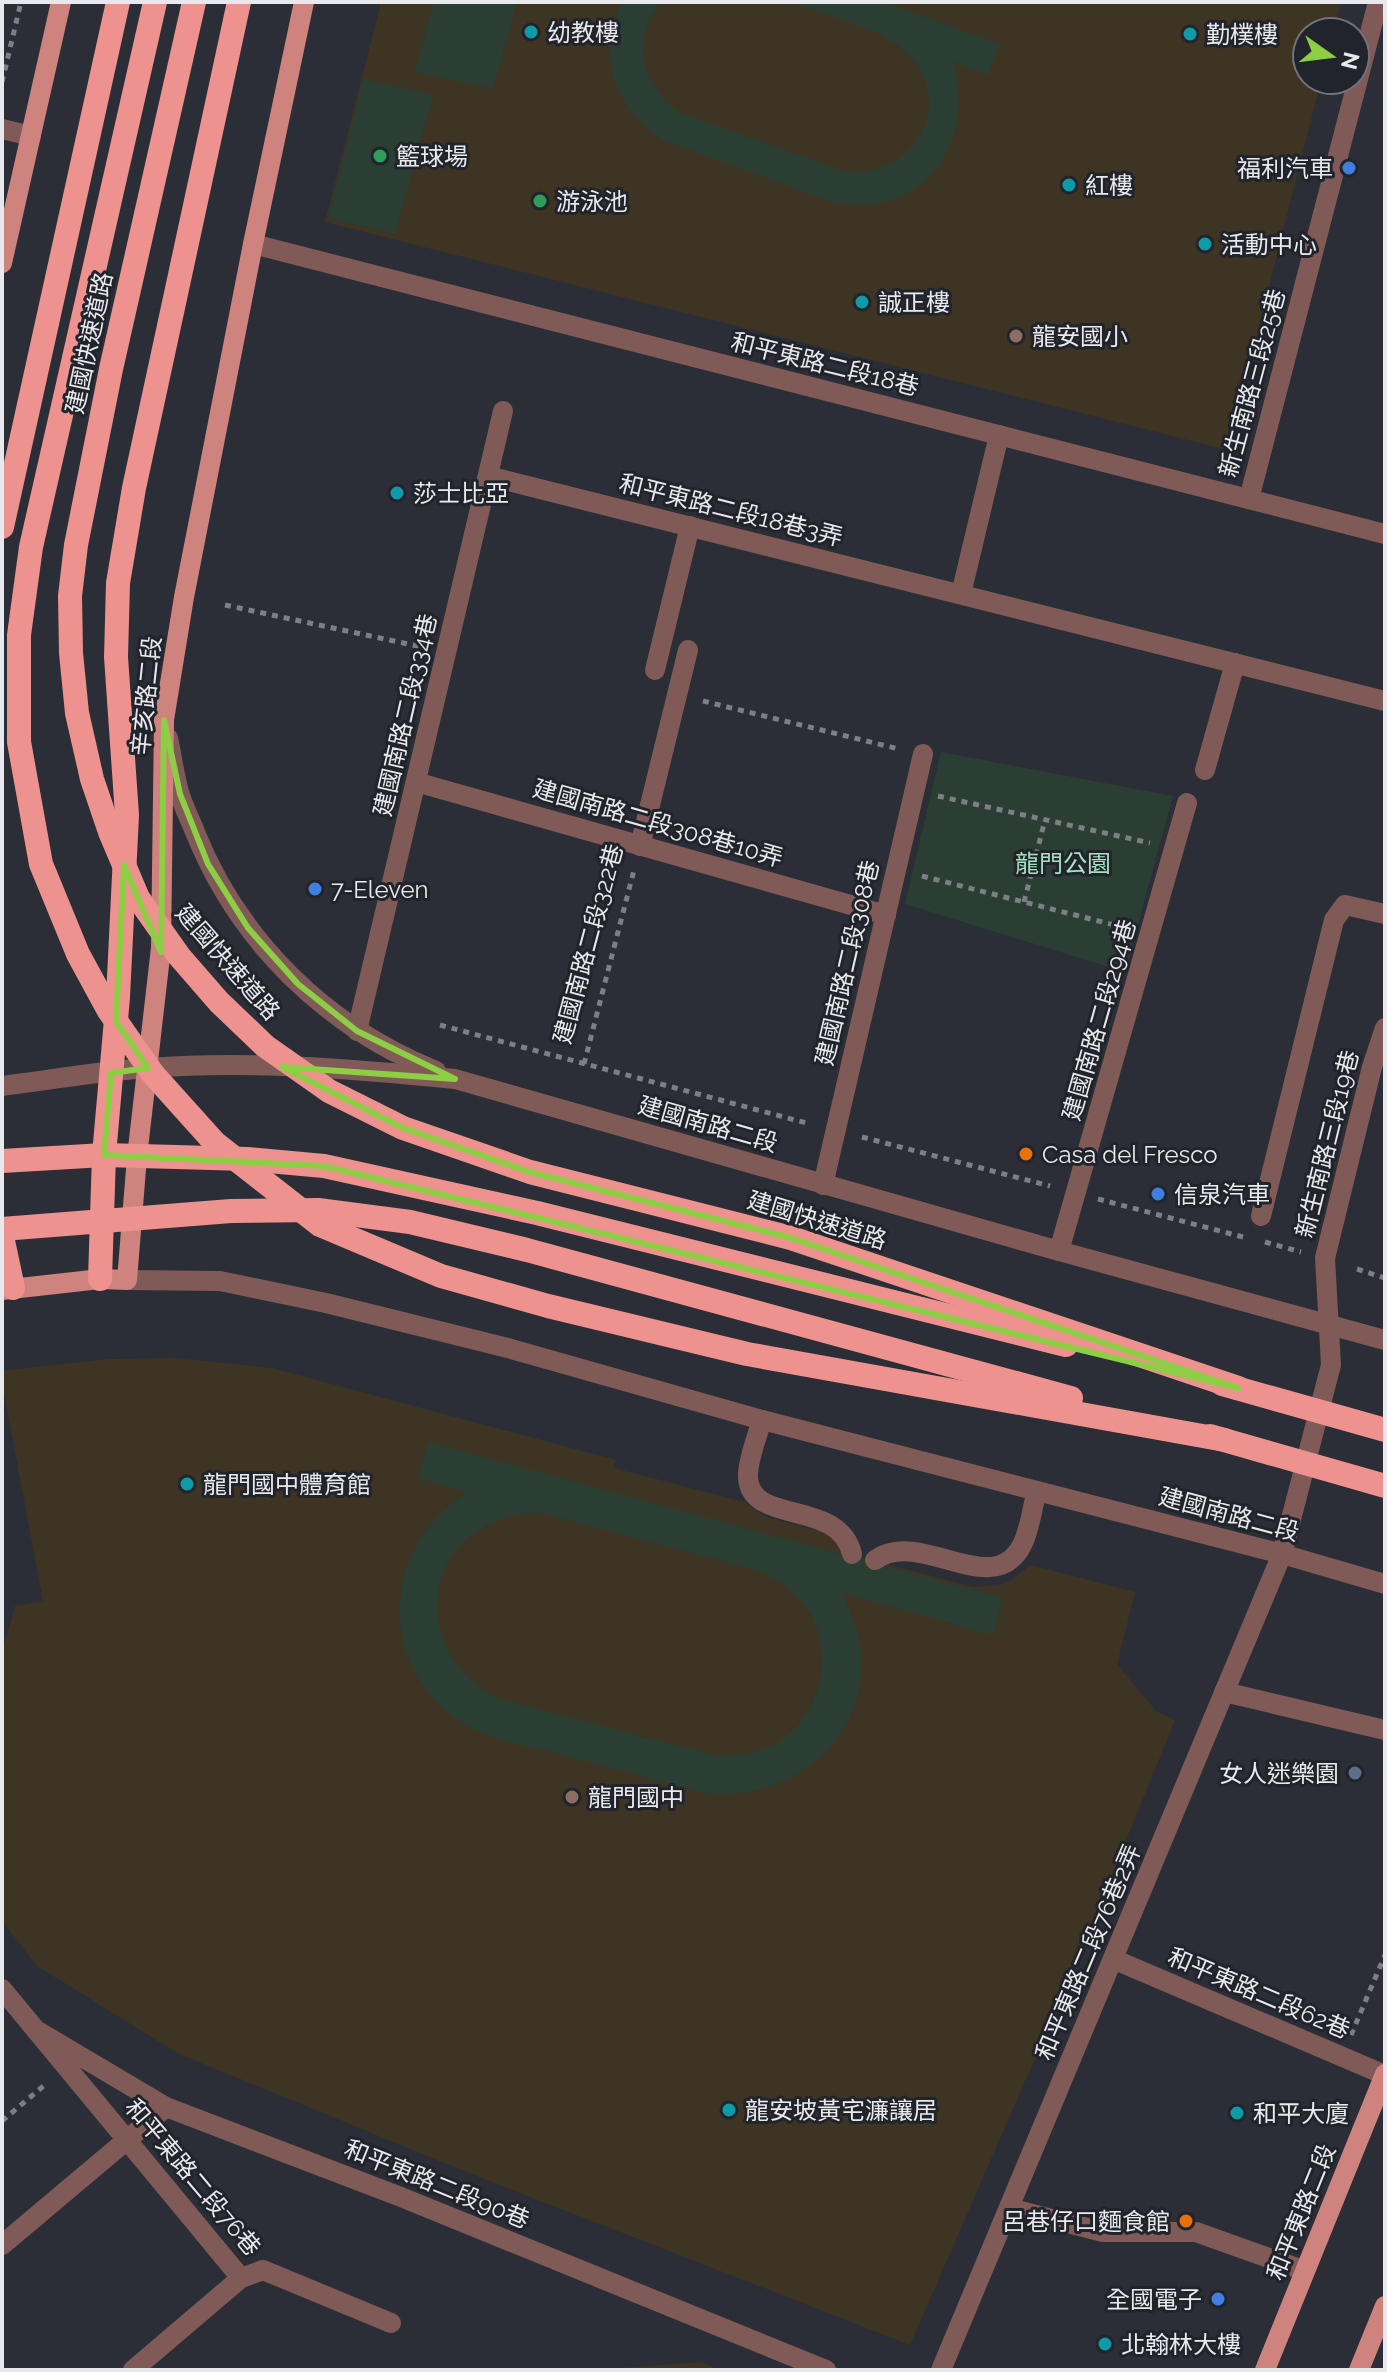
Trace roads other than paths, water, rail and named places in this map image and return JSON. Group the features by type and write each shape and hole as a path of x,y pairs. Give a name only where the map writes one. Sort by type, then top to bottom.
{"highway":[{"path":"2,527 118,2"},
{"name":"建國快速道路","path":"155,2 31,547 19,635 19,742 41,864 78,954 109,1011 153,1074 215,1143 320,1225 441,1276 548,1306 747,1354 1225,1440"},
{"name":"建國快速道路","path":"194,2 111,369 76,545 70,596 71,653 77,713 92,779 138,898 179,956 219,1002 265,1046 329,1091 403,1128 530,1172 791,1238 1238,1388"},
{"path":"100,1279 104,1155 118,997 127,815 116,657 118,583 134,488 239,2"},
{"name":"建國快速道路","path":"2,1161 104,1155 247,1159 324,1166 537,1213 1238,1388 1385,1430"},
{"name":"建國快速道路","path":"2,1229 231,1211 318,1210 410,1222 527,1250 1385,1486"},
{"path":"2,1236 7,1289"}],"main road":[{"path":"2,263 61,2"},
{"name":"辛亥路二段","path":"127,1280 146,1068 161,948 164,720 184,597 304,2"},
{"path":"7,1289 100,1279 127,1280"},
{"name":"和平東路二段","path":"1265,2370 1385,2075"},
{"path":"1359,2370 1385,2306"}],"street":[{"name":"新生南路三段25巷","path":"1249,499 1378,2"},
{"path":"2,129 31,136"},
{"name":"和平東路二段18巷","path":"253,244 1385,534"},
{"name":"建國南路二段334巷","path":"357,1031 503,411"},
{"path":"961,594 999,435"},
{"name":"和平東路二段18巷3弄","path":"488,476 1385,701"},
{"path":"655,670 690,526"},
{"name":"建國南路二段322巷","path":"640,846 688,650"},
{"path":"1205,770 1235,663"},
{"path":"164,720 180,794 208,864 248,928 298,984 357,1031 404,1058 455,1079"},
{"name":"建國南路二段308巷","path":"823,1185 923,754"},
{"name":"建國南路二段308巷10弄","path":"416,782 886,915"},
{"name":"建國南路二段294巷","path":"1059,1251 1187,803"},
{"path":"1261,1216 1334,920 1345,905 1385,914"},
{"name":"新生南路三段19巷","path":"1282,1554 1331,1365 1325,1258 1379,1069 1385,1028"},
{"name":"建國南路二段","path":"2,1086 146,1068 251,1065 362,1070 455,1079 823,1185 1385,1340"},
{"name":"建國南路二段","path":"127,1280 220,1281 326,1303 508,1348 762,1420 1282,1554 1385,1584"},
{"path":"762,1420 748,1473 750,1490 762,1502 830,1523 849,1541 852,1554"},
{"path":"875,1560 885,1552 898,1550 988,1569 1003,1565 1014,1558 1024,1543 1037,1491"},
{"name":"和平東路二段76巷2弄","path":"941,2370 1282,1554"},
{"path":"1224,1692 1385,1730"},
{"name":"和平東路二段62巷","path":"1113,1959 1385,2075"},
{"name":"和平東路二段76巷","path":"3,1994 241,2278 263,2270 391,2323"},
{"name":"和平東路二段90巷","path":"36,2030 166,2107 401,2197 826,2370"},
{"path":"2,2245 166,2107"},
{"path":"1009,2208 1103,2232 1196,2232 1305,2271"},
{"path":"133,2370 241,2278"}],"place":[{"name":"幼教樓","path":"531,32"},
{"name":"勤樸樓","path":"1190,34"},
{"name":"籃球場","path":"380,156"},
{"name":"福利汽車","path":"1349,168"},
{"name":"紅樓","path":"1069,185"},
{"name":"游泳池","path":"540,201"},
{"name":"活動中心","path":"1205,244"},
{"name":"誠正樓","path":"862,302"},
{"name":"龍安國小","path":"1016,336"},
{"name":"莎士比亞","path":"397,493"},
{"name":"7-Eleven","path":"315,889"},
{"name":"Casa del Fresco","path":"1026,1154"},
{"name":"信泉汽車","path":"1158,1194"},
{"name":"龍門國中體育館","path":"187,1484"},
{"name":"女人迷樂園","path":"1355,1773"},
{"name":"龍門國中","path":"572,1797"},
{"name":"龍安坡黃宅濂讓居","path":"729,2110"},
{"name":"和平大廈","path":"1237,2113"},
{"name":"呂巷仔口麵食館","path":"1186,2221"},
{"name":"全國電子","path":"1218,2299"},
{"name":"北翰林大樓","path":"1105,2344"}],"park label":[{"name":"龍門公園","path":"1063,863"}]}
